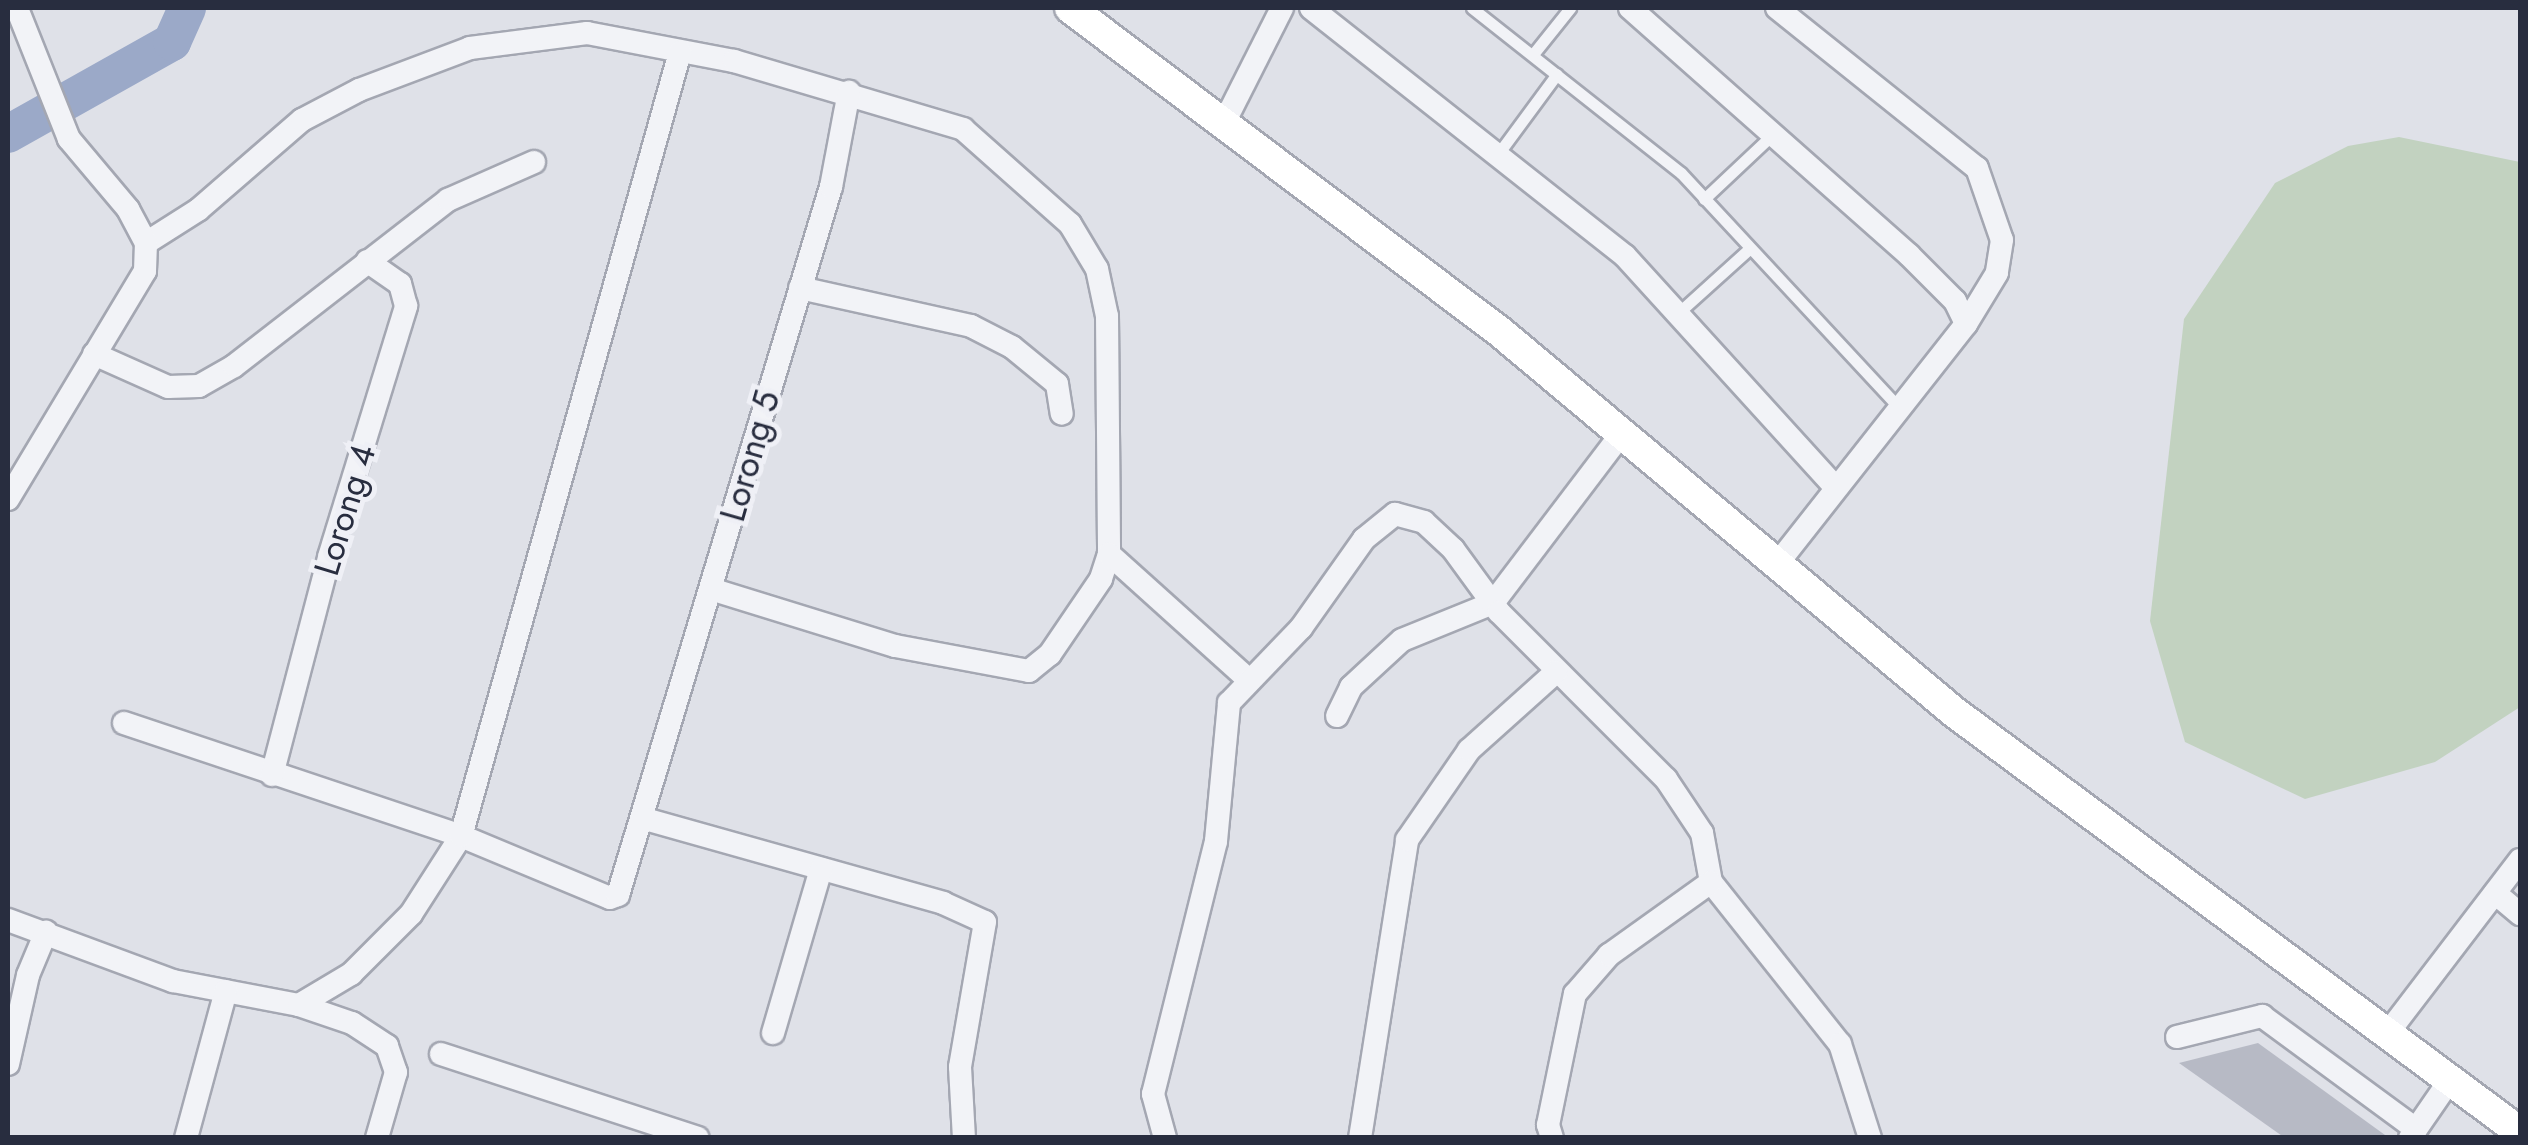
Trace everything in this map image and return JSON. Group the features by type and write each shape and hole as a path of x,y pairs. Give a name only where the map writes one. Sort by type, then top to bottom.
{"street":[{"path":"8,500 145,271 146,243 128,209 69,139 17,8"},
{"path":"1070,8 1226,119 1622,434 1954,712 2448,1083 2520,1132"},
{"path":"1226,119 1282,8"},
{"path":"1311,8 1625,256 1835,487"},
{"path":"1630,8 1776,132 1954,300 1966,324"},
{"path":"1777,8 1977,168 2002,240 1997,273 1966,324 1779,562"},
{"path":"146,243 198,210 302,120 358,90 470,48 587,33 849,92 963,129 1070,224 1097,269 1107,316 1110,554 1101,579 1050,654 1029,671 895,646 711,589"},
{"path":"300,1005 351,974 411,914 461,836 680,52"},
{"name":"Lorong 5","path":"461,836 610,898 623,891 831,187 849,92"},
{"path":"94,354 168,388 199,386 234,366 448,200 534,162"},
{"name":"Lorong 4","path":"272,776 329,557 406,306 400,284 367,261"},
{"path":"800,288 971,326 1012,348 1057,384 1062,414"},
{"path":"1337,716 1351,687 1402,640 1493,603 1622,434"},
{"path":"1165,1138 1153,1094 1216,841 1228,703 1301,628 1364,539 1396,514 1424,522 1556,672 1666,779 1702,832 1712,882 1840,1044 1864,1136"},
{"path":"1110,554 1248,679"},
{"path":"1360,1138 1407,840 1469,750 1556,672"},
{"path":"124,723 272,776 461,836"},
{"path":"645,819 943,903 985,922 960,1068 964,1138"},
{"path":"2387,1034 2520,860"},
{"path":"773,1033 821,869"},
{"path":"1552,1138 1548,1125 1574,994 1609,955 1712,882"},
{"path":"2495,893 2520,914"},
{"path":"8,920 173,981 300,1005 352,1023 387,1046 396,1072 377,1138"},
{"path":"8,1064 28,974 46,932"},
{"path":"186,1138 226,991"},
{"path":"2177,1037 2262,1016 2413,1133 2448,1083"},
{"path":"441,1054 698,1138"}],"lane":[{"path":"1472,8 1534,53 1704,199 1900,408"},
{"path":"1534,53 1570,8"},
{"path":"1498,154 1557,74"},
{"path":"1704,199 1776,132"},
{"path":"1677,314 1750,248"}],"green space":[{"path":"2399,137 2520,162 2520,707 2435,762 2305,799 2185,742 2150,621 2184,319 2275,183 2348,146"}],"building":[{"path":"2258,1043 2385,1135 2383,1138 2285,1138 2179,1063"}],"waterway":[{"path":"8,134 172,42 187,8"}]}
